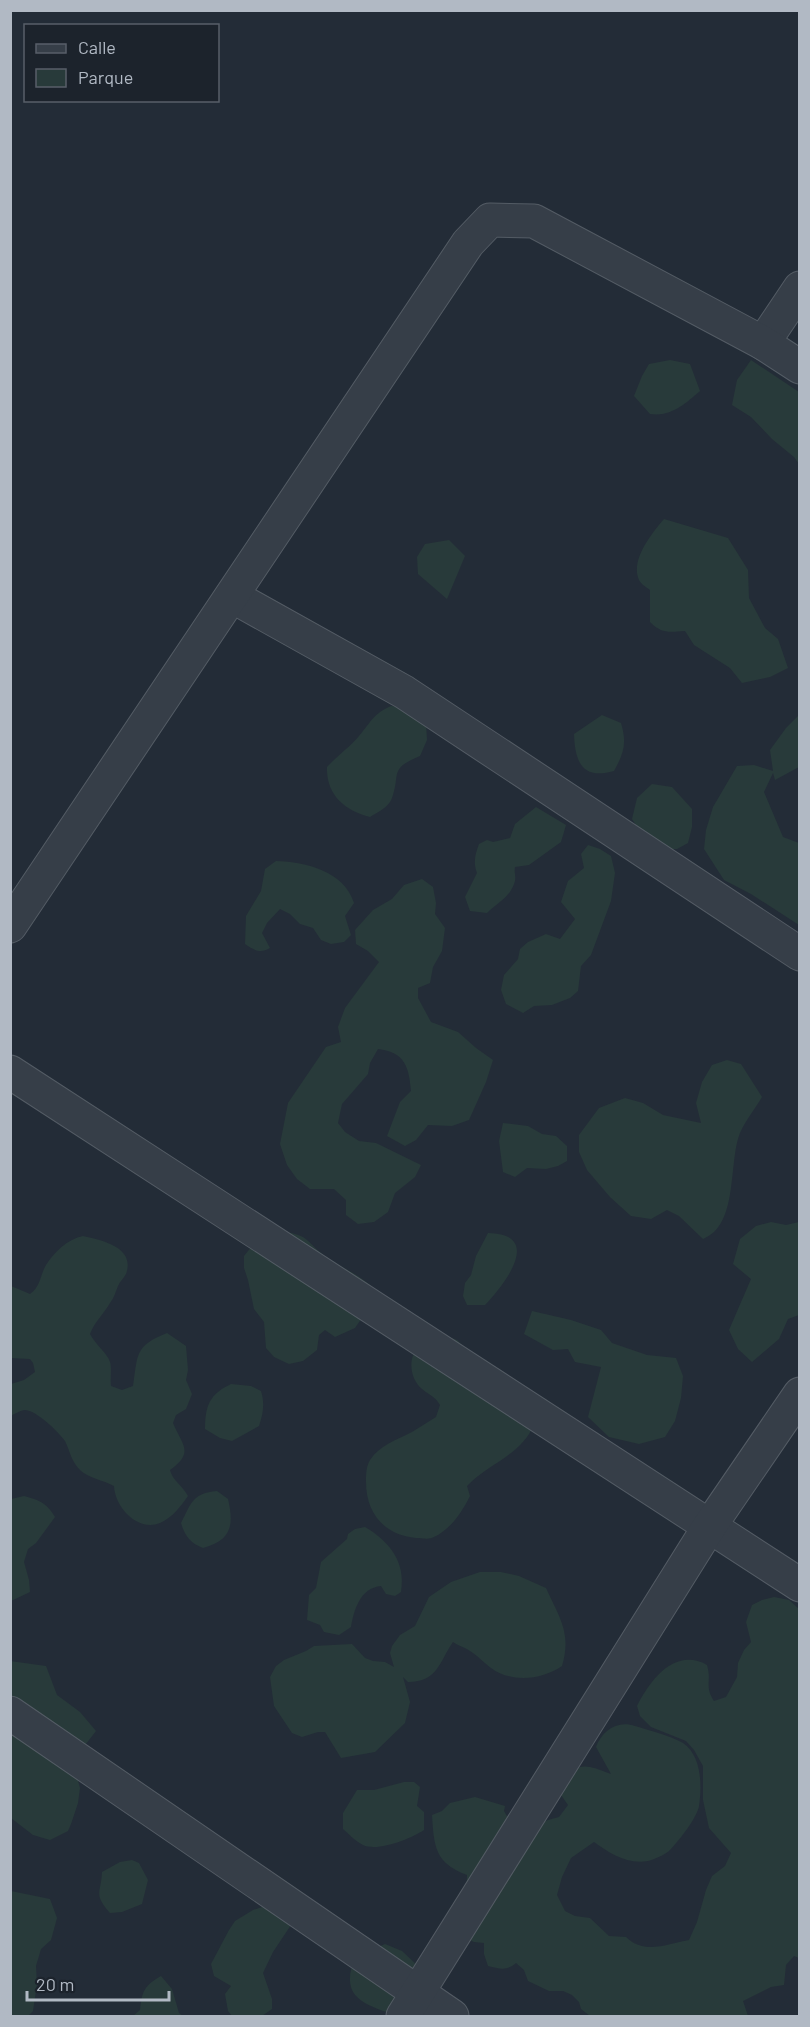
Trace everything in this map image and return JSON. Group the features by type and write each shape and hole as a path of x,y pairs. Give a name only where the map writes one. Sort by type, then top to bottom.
{"street":[{"path":"10,926 468,243 490,220 534,221 763,343 800,367"},
{"path":"763,343 800,288"},
{"path":"232,596 404,692 800,954"},
{"path":"10,1072 800,1586"},
{"path":"410,2005 709,1527 800,1394"},
{"path":"10,1713 410,2005 452,2016"}],"green space":[{"path":"670,360 690,364 700,391 683,405 671,411 650,414 634,396 649,364"},
{"path":"751,360 799,392 799,464 751,417 732,405 737,380"},
{"path":"664,519 728,538 748,570 749,598 765,628 778,639 788,668 770,677 742,683 730,668 694,645 685,631 662,630 650,622 650,590 639,580 637,564 644,547"},
{"path":"449,540 465,556 447,599 418,574 417,557 425,544"},
{"path":"391,706 410,708 426,722 427,740 420,756 399,769 392,798 388,804 370,817 353,811 339,800 330,786 327,767 355,740 376,715"},
{"path":"602,715 621,723 624,748 614,771 594,773 582,766 576,753 574,734"},
{"path":"799,715 799,767 775,780 773,773 764,792 783,837 799,843 799,925 751,894 724,880 704,849 706,830 713,807 737,766 754,765 773,771 770,750"},
{"path":"652,784 672,787 692,809 692,827 688,843 677,849 662,849 642,834 632,819 637,798"},
{"path":"536,807 566,825 561,842 529,865 515,867 513,887 487,913 470,911 465,897 477,873 475,858 479,844 487,840 493,842 510,838 515,824"},
{"path":"588,845 611,856 615,873 611,901 591,955 581,966 578,991 570,998 552,1005 534,1006 523,1013 506,1004 501,990 504,975 518,959 520,949 528,942 546,934 560,939 575,919 561,902 568,881 584,868 581,854"},
{"path":"276,861 311,866 333,876 342,883 354,903 345,916 351,935 344,942 331,944 321,940 313,928 300,924 290,914 280,909 267,923 262,933 270,948 263,951 245,944 246,916 261,891 265,869"},
{"path":"422,879 433,887 436,903 435,914 445,928 442,951 433,967 430,983 418,988 418,998 431,1022 458,1032 493,1060 469,1120 452,1126 428,1125 416,1140 405,1146 387,1136 400,1102 411,1091 409,1075 400,1057 378,1049 370,1063 368,1074 342,1104 338,1123 345,1132 359,1141 376,1143 421,1165 415,1177 395,1193 388,1212 374,1222 358,1224 346,1215 346,1200 334,1189 310,1189 297,1179 287,1165 280,1144 288,1103 326,1047 341,1042 338,1027 345,1008 379,962 368,951 356,944 355,930 373,910 392,899 404,885"},
{"path":"727,1060 741,1064 762,1097 740,1133 727,1207 722,1221 714,1232 703,1239 679,1216 667,1210 651,1219 631,1216 610,1197 587,1170 579,1152 579,1135 599,1108 625,1098 643,1103 663,1115 701,1123 696,1103 702,1082 712,1065"},
{"path":"503,1123 528,1126 542,1134 556,1136 567,1146 567,1161 546,1169 527,1168 515,1177 503,1172 499,1141"},
{"path":"771,1222 786,1225 799,1222 799,1315 788,1319 779,1339 752,1362 738,1349 729,1330 751,1279 733,1264 740,1239 756,1226"},
{"path":"283,1232 303,1237 326,1257 370,1285 366,1312 355,1328 335,1337 325,1330 319,1335 317,1350 303,1361 289,1364 274,1357 266,1348 264,1322 254,1309 244,1268 244,1256 252,1246"},
{"path":"488,1233 505,1236 514,1242 517,1251 515,1262 502,1285 485,1305 467,1305 463,1296 465,1283 471,1275 476,1256"},
{"path":"83,1236 115,1246 122,1251 128,1265 126,1274 113,1299 90,1334 110,1362 111,1386 122,1390 133,1386 137,1359 148,1342 167,1333 186,1346 188,1370 186,1380 192,1394 186,1409 176,1415 173,1423 183,1443 184,1453 178,1464 170,1470 188,1496 172,1515 160,1523 143,1524 129,1516 118,1502 114,1486 80,1470 65,1441 40,1417 24,1410 11,1416 11,1384 24,1380 35,1372 30,1359 11,1358 11,1286 30,1294 36,1288 53,1255 67,1243"},
{"path":"532,1311 601,1330 612,1343 647,1355 676,1358 683,1376 681,1398 675,1421 665,1437 639,1444 609,1437 588,1417 601,1367 575,1362 568,1349 553,1350 524,1334"},
{"path":"439,1333 457,1340 534,1424 522,1444 467,1486 470,1496 451,1525 440,1534 428,1539 405,1536 386,1527 379,1520 369,1503 366,1471 370,1460 379,1450 436,1417 440,1405 434,1397 418,1385 413,1374 412,1362 419,1346"},
{"path":"231,1384 251,1386 261,1391 263,1405 259,1426 232,1441 220,1438 205,1429 206,1413 210,1401 218,1392"},
{"path":"217,1491 228,1499 231,1516 229,1530 220,1541 203,1548 189,1538 181,1523 197,1497"},
{"path":"24,1496 42,1503 55,1517 36,1543 28,1549 24,1562 30,1592 11,1601 11,1499"},
{"path":"365,1527 382,1539 394,1554 401,1571 401,1592 395,1596 386,1594 381,1586 368,1591 359,1601 351,1627 339,1635 324,1632 320,1625 307,1620 309,1595 316,1588 321,1562 347,1539 348,1534 355,1529"},
{"path":"480,1572 501,1572 519,1576 546,1588 565,1634 566,1644 562,1666 536,1677 517,1678 499,1673 466,1648 453,1642 432,1675 426,1679 408,1682 403,1677 410,1702 405,1723 375,1752 341,1758 325,1732 302,1737 292,1733 274,1706 270,1677 276,1666 314,1646 352,1644 365,1658 385,1662 394,1667 390,1653 392,1646 400,1635 415,1626 429,1597 451,1582"},
{"path":"774,1597 789,1600 799,1609 799,1958 794,1956 786,1965 784,1985 771,1987 743,2001 748,2016 590,2016 581,2009 579,2002 572,1995 563,1991 549,1991 528,1981 524,1970 516,1963 503,1969 488,1966 484,1954 484,1943 474,1942 464,1937 467,1875 448,1865 442,1859 436,1845 432,1815 442,1811 450,1803 475,1797 505,1806 504,1811 511,1823 532,1828 559,1817 568,1805 561,1795 558,1784 571,1771 582,1767 595,1768 611,1774 596,1747 606,1732 622,1724 666,1735 683,1743 689,1749 699,1772 698,1811 687,1830 669,1851 648,1861 626,1860 594,1842 571,1858 557,1895 565,1911 575,1916 590,1918 609,1936 626,1937 640,1946 648,1947 689,1940 712,1876 725,1866 731,1853 709,1828 703,1800 703,1766 694,1750 686,1741 651,1727 640,1716 637,1706 656,1677 674,1663 684,1660 707,1665 709,1691 714,1701 726,1697 737,1677 738,1663 751,1642 746,1622 752,1605"},
{"path":"10,1661 46,1666 57,1695 80,1712 96,1731 82,1749 74,1766 80,1788 71,1824 68,1831 50,1840 33,1835 11,1818"},
{"path":"404,1782 414,1782 420,1787 417,1806 424,1812 424,1830 403,1841 369,1847 343,1829 343,1813 357,1790 374,1790"},
{"path":"132,1860 139,1863 148,1880 142,1904 122,1912 110,1913 101,1901 99,1893 102,1872 120,1862"},
{"path":"11,1891 50,1899 57,1918 51,1940 41,1949 36,1966 37,1984 33,2011 28,2016 11,2016"},
{"path":"265,1906 291,1925 273,1952 263,1973 272,1999 272,2009 262,2016 232,2016 228,2011 225,1994 231,1986 214,1976 211,1964 235,1921"},
{"path":"385,1944 402,1951 420,1968 389,2013 360,2000 351,1988 350,1979 355,1957"},
{"path":"161,1976 172,1989 179,2013 183,2016 133,2016 140,2010 145,1990"}]}
